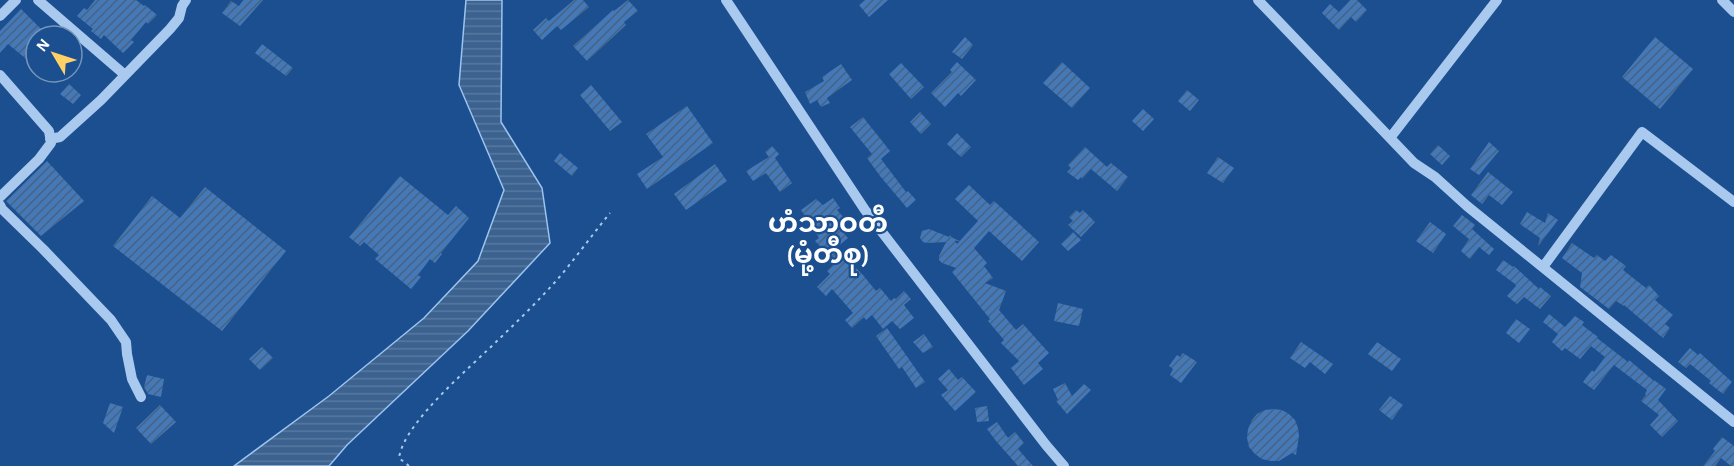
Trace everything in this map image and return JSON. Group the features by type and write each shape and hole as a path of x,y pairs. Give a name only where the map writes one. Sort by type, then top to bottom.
{"street":[{"path":"0,16 16,0"},
{"path":"38,0 124,75"},
{"path":"50,139 60,137 101,100 179,18 186,0"},
{"path":"726,0 865,210 1064,466"},
{"path":"1258,0 1414,163 1435,177 1467,206 1734,422"},
{"path":"1390,138 1497,0"},
{"path":"1722,0 1734,12"},
{"path":"0,75 49,131 51,143 39,159 0,197"},
{"path":"1543,267 1642,132 1734,202"},
{"path":"0,205 2,210 111,320 126,342 132,379 141,397"}],"path":[{"path":"409,466 399,458 401,446 419,420 556,280 610,213"}],"water":[{"path":"466,0 502,0 501,122 542,188 550,243 468,331 347,445 329,466 234,466 329,396 424,318 478,261 504,190 459,85"}],"building":[{"path":"95,0 136,0 157,15 148,24 146,22 131,40 134,42 123,53 104,35 101,39 91,31 93,29 77,16 84,8 87,10"},
{"path":"243,0 263,0 240,26 222,13 231,1 239,6"},
{"path":"574,0 583,0 589,7 561,30 557,26 542,40 533,30 546,18 549,21"},
{"path":"628,0 638,11 624,22 626,25 587,61 573,46 613,10"},
{"path":"865,0 888,0 869,17 859,5"},
{"path":"1350,0 1357,0 1367,10 1356,22 1351,17 1339,30 1322,13 1330,4 1339,12"},
{"path":"21,9 36,24 24,24 24,57 8,44 0,53 0,31"},
{"path":"965,37 973,45 962,59 952,52"},
{"path":"1655,37 1693,69 1660,109 1622,77"},
{"path":"262,44 293,68 286,76 255,53"},
{"path":"957,62 976,80 961,96 958,93 945,107 931,93 952,72 950,70"},
{"path":"1062,62 1090,88 1072,108 1043,83"},
{"path":"901,63 924,87 911,99 889,74"},
{"path":"841,64 852,80 827,98 830,103 821,107 817,100 810,104 805,92 824,81 822,77"},
{"path":"69,84 81,95 73,104 60,94"},
{"path":"591,85 622,122 610,131 580,95"},
{"path":"1187,90 1199,100 1190,111 1178,101"},
{"path":"687,106 713,143 647,189 637,174 663,157 646,134"},
{"path":"1143,109 1154,119 1143,131 1132,121"},
{"path":"920,112 931,124 921,134 910,122"},
{"path":"863,117 890,151 881,159 906,192 908,191 916,200 907,208 867,158 872,154 850,127"},
{"path":"957,133 971,147 961,157 947,144"},
{"path":"1489,142 1499,151 1479,175 1470,169"},
{"path":"1438,145 1450,156 1442,165 1430,154"},
{"path":"772,146 779,154 775,158 792,183 780,192 766,173 753,181 746,171 769,157 765,152"},
{"path":"1085,147 1107,167 1111,163 1128,177 1117,191 1091,169 1082,179 1081,177 1078,180 1067,172 1071,168 1068,165"},
{"path":"560,153 578,168 572,176 554,161"},
{"path":"1218,157 1234,168 1223,183 1207,173"},
{"path":"47,161 84,201 41,236 6,201"},
{"path":"715,164 727,181 686,210 674,194"},
{"path":"1488,172 1513,192 1502,205 1489,195 1482,204 1471,195"},
{"path":"400,176 448,215 456,206 469,218 435,263 430,259 418,275 421,277 411,289 375,259 379,255 364,242 360,246 349,237"},
{"path":"969,185 990,205 994,201 1039,242 1022,261 989,231 974,248 987,263 984,266 993,278 985,283 1006,291 999,310 1016,330 1023,324 1049,353 1038,363 1043,369 1024,385 1011,368 1019,361 1001,343 1004,340 988,321 990,319 952,272 956,268 939,260 946,242 927,243 920,238 922,231 929,229 949,237 950,235 960,241 978,221 955,199"},
{"path":"205,187 286,251 222,331 113,246 152,196 180,218"},
{"path":"833,198 840,208 837,210 845,219 837,225 848,238 836,248 876,291 880,288 891,301 904,291 911,299 904,305 914,318 900,329 892,321 883,329 872,315 866,320 864,317 852,328 845,320 853,313 832,289 826,296 817,287 830,274 827,271 836,262 815,241 819,238 801,210 816,199 823,205"},
{"path":"1076,210 1080,213 1083,210 1095,222 1081,237 1068,225 1073,221 1069,217"},
{"path":"1527,212 1545,223 1548,213 1558,220 1539,245 1540,238 1520,224"},
{"path":"1462,215 1475,225 1472,229 1494,249 1489,255 1479,247 1470,259 1461,251 1469,239 1453,226"},
{"path":"1430,222 1446,234 1433,253 1416,241"},
{"path":"1073,232 1081,240 1068,251 1061,244"},
{"path":"1572,243 1594,258 1597,255 1605,261 1611,255 1626,266 1623,270 1646,288 1649,285 1659,296 1655,300 1673,315 1665,324 1670,328 1663,338 1624,305 1616,301 1609,309 1580,287 1582,273 1562,258"},
{"path":"1503,260 1551,296 1540,309 1524,297 1517,304 1507,296 1516,286 1496,270"},
{"path":"1058,303 1083,309 1079,326 1054,321"},
{"path":"1549,314 1565,327 1575,316 1584,322 1582,325 1597,338 1666,389 1658,400 1678,421 1662,437 1650,425 1659,415 1641,401 1647,390 1614,365 1594,390 1583,382 1605,357 1591,346 1580,359 1565,348 1562,351 1552,342 1558,334 1543,322"},
{"path":"1516,319 1530,329 1519,343 1506,333"},
{"path":"887,328 925,382 916,388 902,367 899,369 876,336"},
{"path":"924,334 933,347 923,353 913,342"},
{"path":"1301,342 1333,364 1325,374 1310,362 1305,368 1290,358"},
{"path":"1377,342 1401,359 1392,371 1368,354"},
{"path":"262,347 273,358 260,370 249,359"},
{"path":"1690,348 1698,355 1700,353 1732,382 1723,394 1690,364 1686,368 1678,362"},
{"path":"1183,353 1197,362 1181,383 1170,375 1173,369 1169,366 1177,355 1180,357"},
{"path":"949,369 958,380 962,377 976,392 955,411 941,395 948,390 938,379"},
{"path":"147,375 164,379 161,397 148,394 144,387"},
{"path":"1065,383 1072,396 1084,384 1091,390 1067,414 1056,401 1058,400 1053,389"},
{"path":"1390,396 1403,405 1392,420 1379,410"},
{"path":"110,403 123,407 114,433 103,423"},
{"path":"160,405 176,422 151,444 136,428"},
{"path":"987,406 989,421 977,422 975,408"},
{"path":"1273,409 1282,410 1295,420 1299,436 1296,455 1292,453 1279,461 1262,459 1255,454 1249,447 1247,438 1248,429 1257,414"},
{"path":"997,422 1008,438 1015,432 1024,443 1018,449 1033,466 1018,466 996,441 987,429"},
{"path":"1722,437 1734,446 1734,466 1721,458 1715,466 1703,466 1715,451 1713,449"}],"district":[{"name":"ဟံသာဝတီ (မုံ့တီစု)","path":"828,238"}]}
